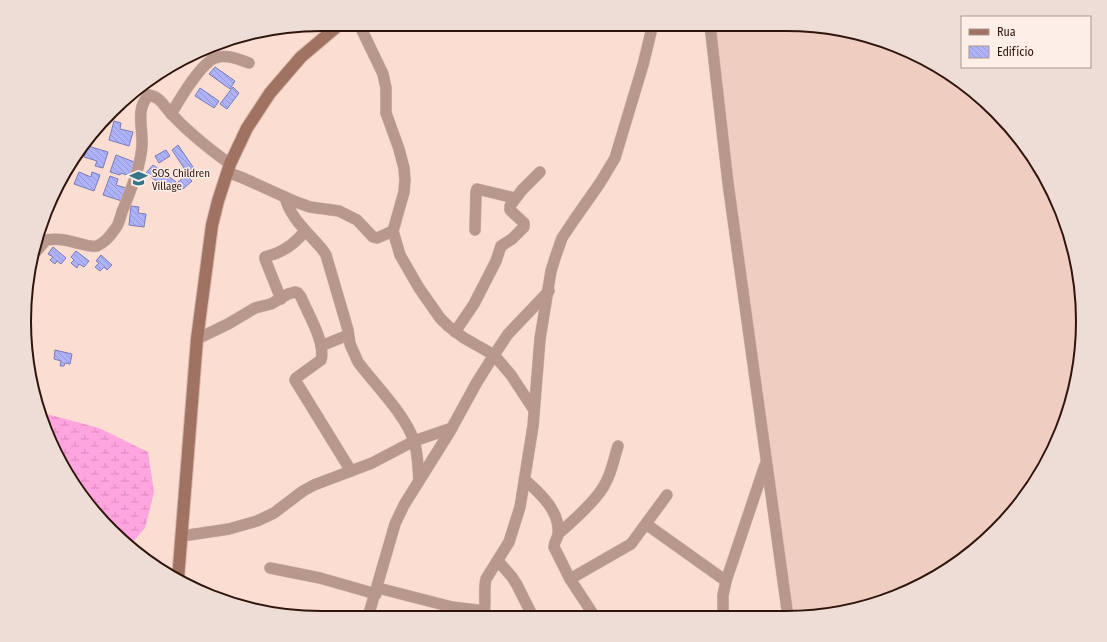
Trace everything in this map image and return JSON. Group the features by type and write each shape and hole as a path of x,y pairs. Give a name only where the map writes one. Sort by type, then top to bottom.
{"main road":[{"path":"179,573 197,339 212,225 218,201 229,168 248,128 270,93 301,57 332,31"}],"street":[{"path":"362,31 383,74 386,88 386,113 404,168 404,192 393,231 400,255 408,271 440,318 455,332 494,355 511,375 534,410"},
{"path":"484,611 486,579 510,542 520,507 531,445 538,360 552,271 562,238 600,183 615,158 643,66 651,31"},
{"path":"711,31 728,182 787,611"},
{"path":"171,114 202,68 215,58 231,57 249,63"},
{"path":"41,246 46,240 53,239 94,247 103,242 116,229 130,192 141,155 141,107 144,100 149,95 156,96 171,114 229,168 243,178 310,207 339,211 357,220 373,237 377,238 393,231"},
{"path":"455,332 474,304 496,261 501,246 512,239 524,227 524,223 510,210 510,206 522,190 540,172"},
{"path":"475,230 476,192 478,189 515,198"},
{"path":"285,197 293,215 305,231 323,249 329,261 348,330 350,344 358,362 410,431 414,441 419,481"},
{"path":"281,299 265,257 285,249 299,239 305,231"},
{"path":"370,611 377,591 384,560 399,514 452,428 476,382 508,334 549,291"},
{"path":"197,339 228,324 255,308 271,304 288,294 295,292 298,293 321,346 322,355 320,360 295,380 351,471"},
{"path":"321,346 348,335"},
{"path":"182,536 229,529 257,521 274,513 303,490 372,463 414,441 452,428"},
{"path":"558,534 571,524 601,491 607,480 618,446"},
{"path":"723,611 726,581 766,463"},
{"path":"525,480 541,493 547,501 554,516 558,534 554,547 570,579 591,611"},
{"path":"570,579 631,544 667,495"},
{"path":"646,524 726,581"},
{"path":"498,561 512,577 530,611"},
{"path":"270,568 302,573 470,611"}],"shaded area":[{"path":"712,31 786,31 824,33 861,41 879,46 914,61 931,70 963,91 1004,130 1016,144 1037,176 1061,228 1074,283 1076,321 1074,359 1061,414 1037,466 1016,498 1004,512 963,551 931,572 897,589 861,601 824,609 792,611"}],"green space":[{"path":"46,414 99,428 148,452 154,492 145,528 133,542 103,512 91,498 70,466 53,432"}],"building":[{"path":"215,67 235,81 230,89 209,74"},
{"path":"233,87 239,93 227,109 220,104"},
{"path":"200,88 219,101 214,108 195,96"},
{"path":"114,121 121,123 120,129 133,132 129,146 109,140"},
{"path":"178,145 195,170 188,174 172,150"},
{"path":"89,146 108,152 103,168 95,166 97,161 84,157"},
{"path":"166,150 170,156 159,163 155,156"},
{"path":"116,155 137,163 132,177 121,173 120,175 110,172"},
{"path":"153,165 176,182 169,191 146,173"},
{"path":"79,172 91,177 92,172 100,175 94,191 74,184"},
{"path":"186,175 192,181 183,189 177,183"},
{"path":"110,176 118,179 116,185 126,188 122,201 103,195"},
{"path":"131,206 139,207 138,213 146,214 144,227 129,225"},
{"path":"53,247 66,258 61,264 57,261 55,264 50,260 53,257 48,254"},
{"path":"76,251 89,261 84,267 79,264 77,268 71,263 74,260 71,257"},
{"path":"101,255 112,265 107,270 104,267 100,271 95,267 99,263 96,261"},
{"path":"55,350 72,354 70,364 65,363 64,366 60,366 61,361 54,359"}],"place":[{"name":"SOS Children Village","path":"139,179"}]}
